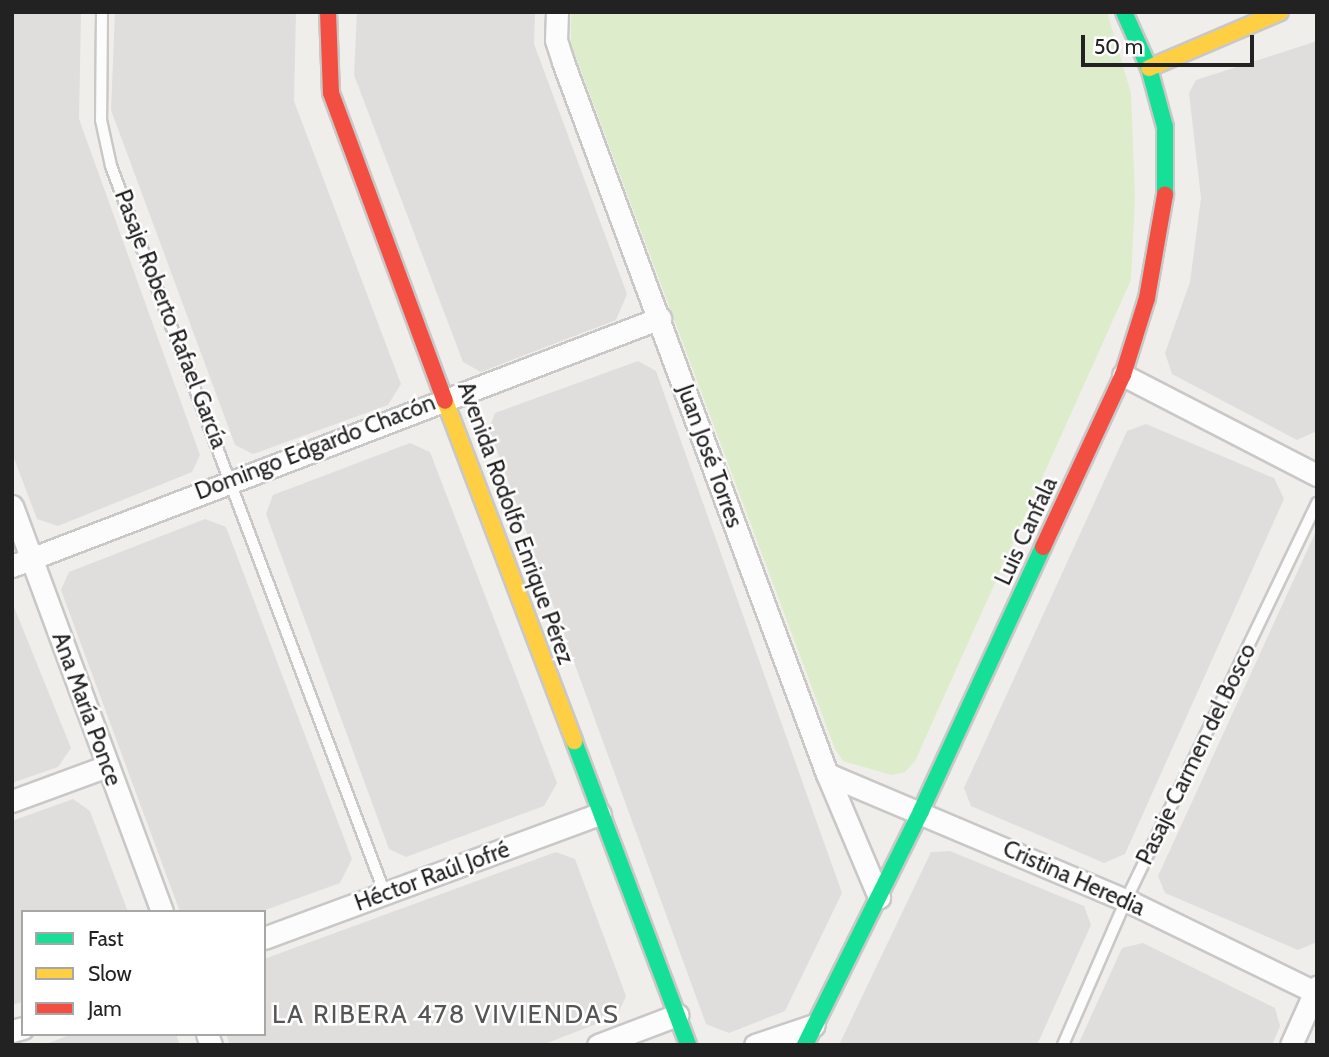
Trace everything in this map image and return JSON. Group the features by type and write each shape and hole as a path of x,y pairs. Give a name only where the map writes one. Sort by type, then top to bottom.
{"street":[{"name":"Avenida Rodolfo Enrique Pérez","path":"328,12 331,93 688,1045"},
{"name":"Juan José Torres","path":"557,12 556,40 563,62 827,774 879,897"},
{"name":"Luis Canfala","path":"805,1045 921,811 1123,375 1147,298 1166,187 1164,127 1149,68 1124,12"},
{"path":"1149,68 1280,12"},
{"name":"Domingo Edgardo Chacón","path":"12,566 445,397 660,318"},
{"path":"1123,375 1317,475"},
{"name":"Ana María Ponce","path":"12,506 161,910"},
{"path":"12,801 107,765"},
{"name":"Cristina Heredia","path":"827,774 921,811 1126,900 1316,991"},
{"name":"Héctor Raúl Jofré","path":"266,937 600,814"},
{"path":"1291,1045 1316,991"},
{"path":"598,1045 677,1015"},
{"path":"755,1045 814,1025"}],"lane":[{"name":"Pasaje Roberto Rafael García","path":"102,12 104,142 385,894"},
{"name":"Pasaje Carmen del Bosco","path":"1063,1045 1126,900 1317,503"}],"shaded area":[{"path":"12,12 81,12 79,119 200,455 192,472 58,526 37,519 12,453"},
{"path":"115,12 296,12 294,101 401,384 388,405 253,454 235,445 111,110"},
{"path":"357,12 535,12 534,44 627,294 616,320 481,372 463,362 354,75"},
{"path":"1317,41 1317,431 1297,440 1172,374 1165,353 1190,282 1201,198 1189,93 1196,80"},
{"path":"638,361 656,371 842,893 785,1011 729,1033 706,1024 489,429 495,413"},
{"path":"1146,424 1274,478 1284,499 1125,854 1104,863 971,806 964,788 1127,431"},
{"path":"410,443 430,452 557,783 544,806 406,857 389,849 266,514 273,495"},
{"path":"205,519 226,527 352,859 340,883 266,910 179,910 61,590 69,572"},
{"path":"1317,529 1317,942 1298,950 1165,893 1158,876"},
{"path":"12,602 71,748 58,767 12,783"},
{"path":"73,799 90,811 127,910 21,910 21,1003 12,1005 12,821"},
{"path":"950,851 1084,906 1091,925 1037,1045 839,1045 931,852"},
{"path":"556,852 575,859 626,996 617,1016 542,1045 230,1045 227,1036 266,1036 266,958"},
{"path":"1143,943 1275,1008 1280,1026 1272,1045 1078,1045 1122,948"},
{"path":"67,1036 177,1036 180,1045 44,1045"}],"green space":[{"path":"571,12 1107,12 1131,93 1135,198 1131,280 915,761 905,772 892,775 843,761 835,749 571,44"}],"traffic: fast":[{"path":"1124,12 1149,68 1165,127 1165,195"},
{"path":"805,1045 921,811 1043,547"},
{"path":"574,741 688,1045"}],"traffic: slow":[{"path":"1149,68 1280,12"},
{"path":"445,401 574,741"}],"traffic: jam":[{"path":"328,12 331,93 445,401"},
{"path":"1043,547 1123,375 1147,298 1165,195"}],"district":[{"name":"LA RIBERA 478 VIVIENDAS","path":"446,1015"}]}
